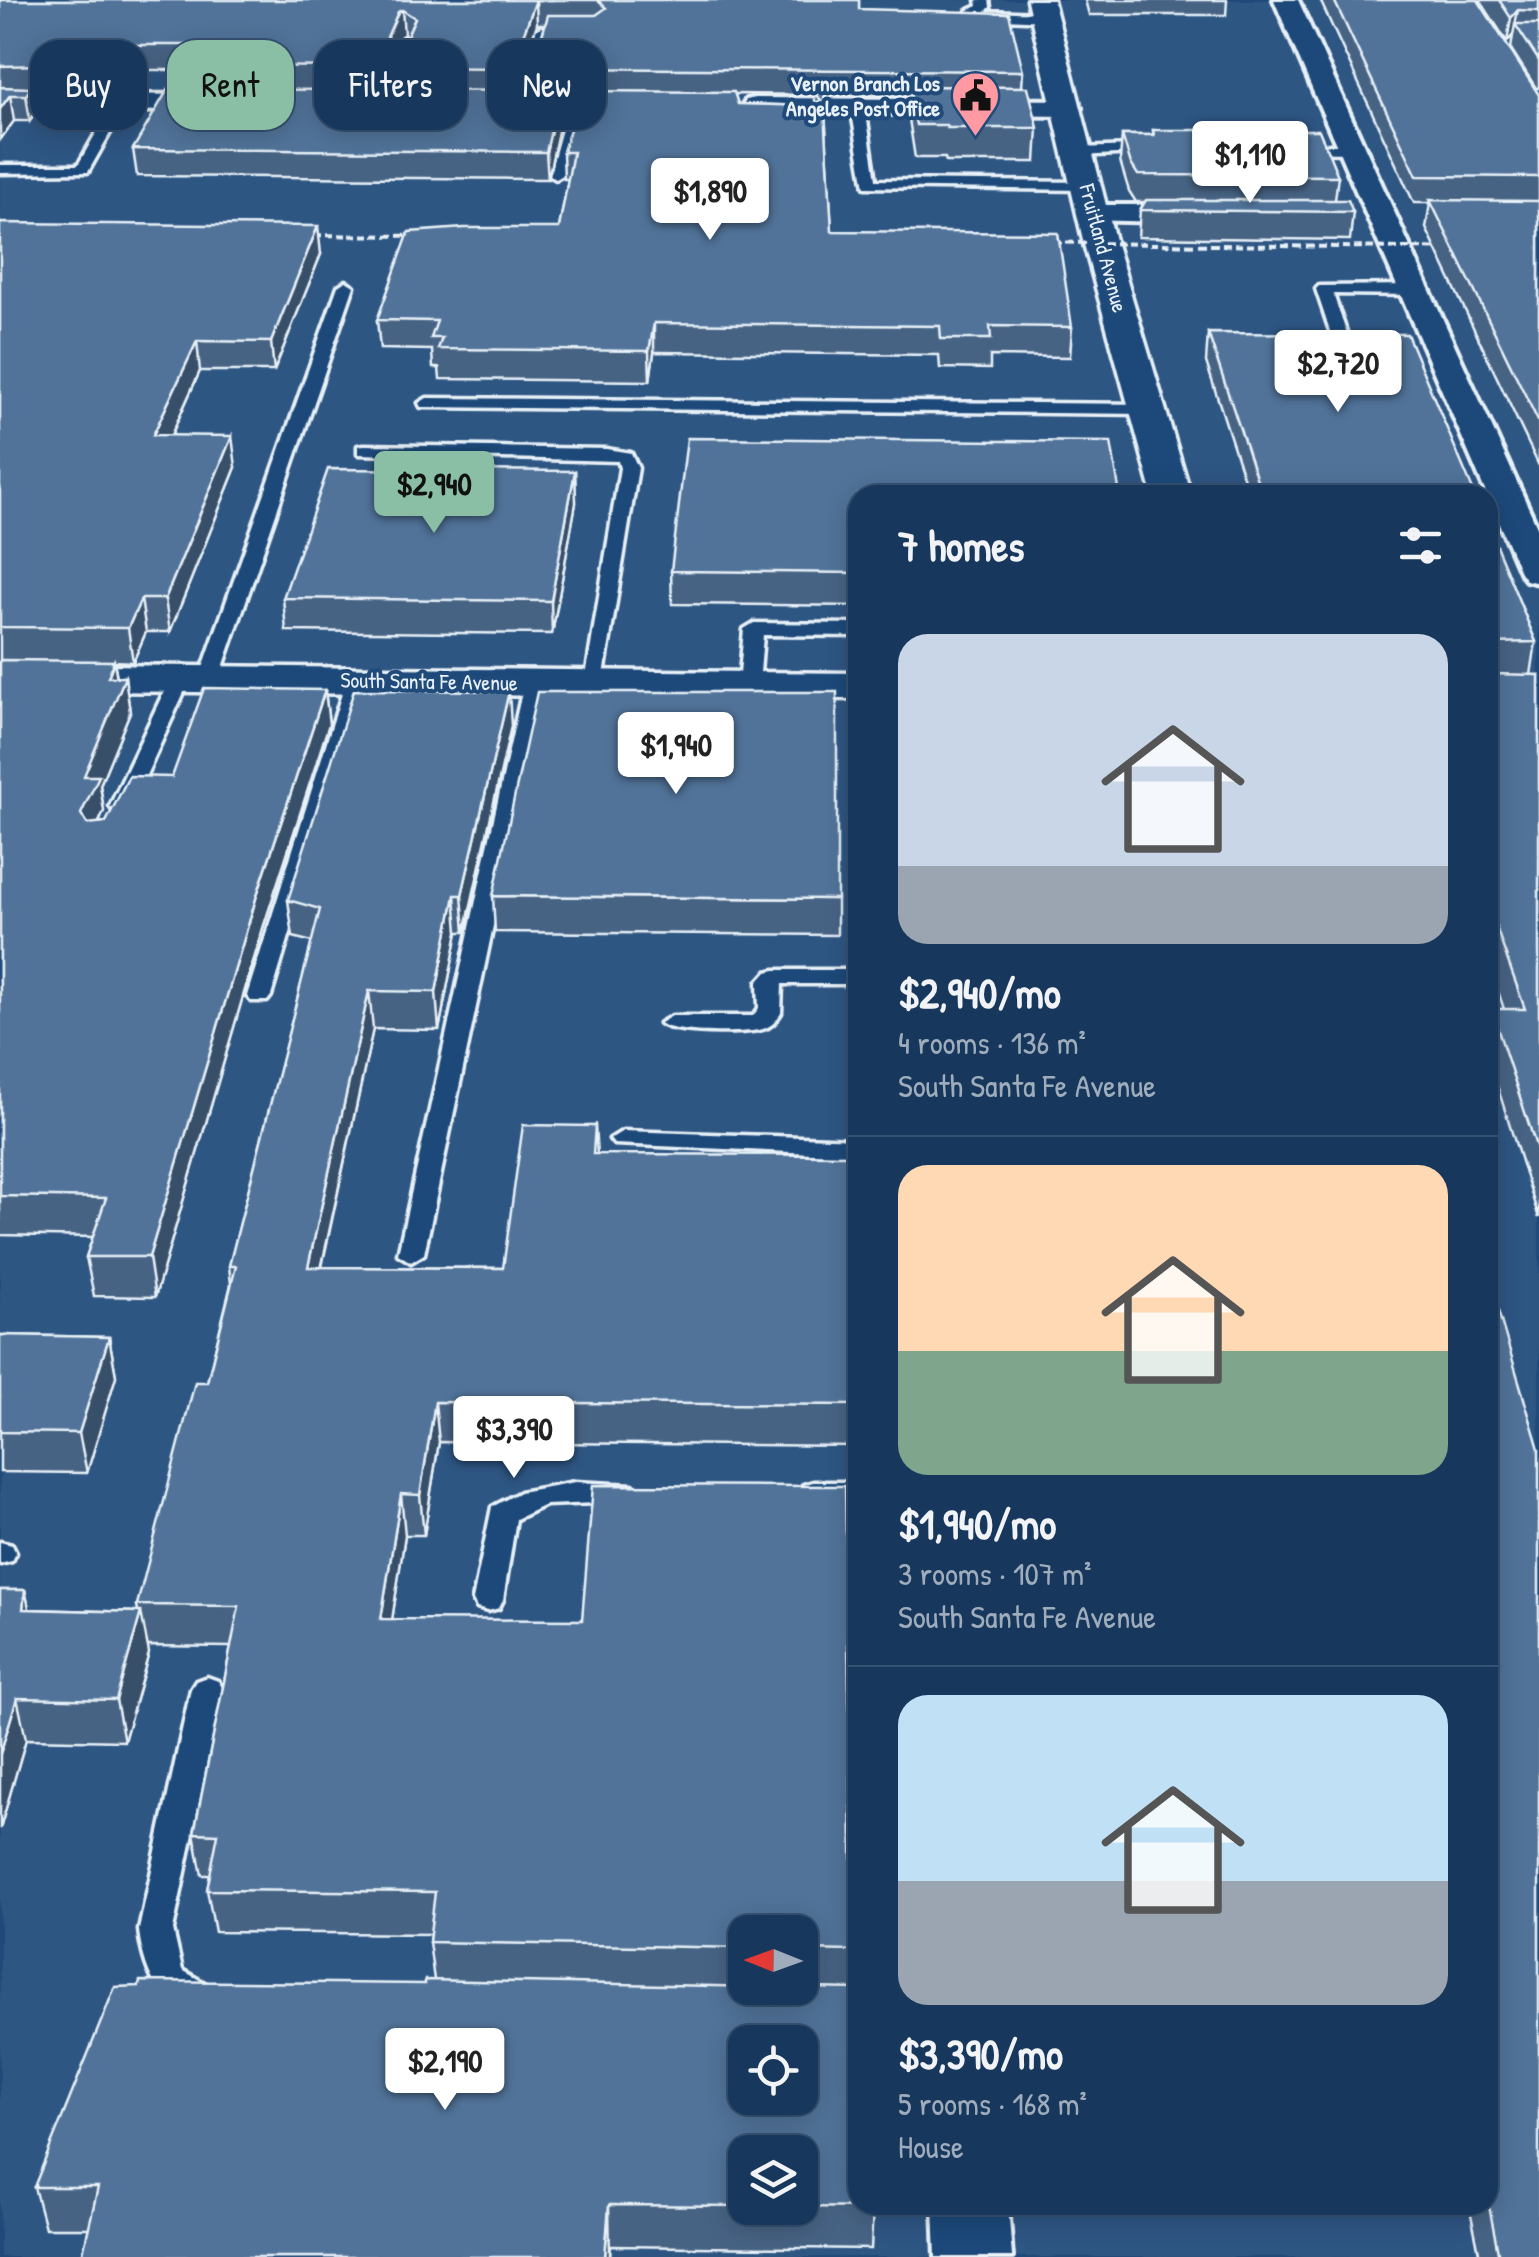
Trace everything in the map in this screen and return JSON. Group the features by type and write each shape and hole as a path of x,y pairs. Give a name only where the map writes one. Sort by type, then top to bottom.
{"street":[{"path":"1286,0 1535,552"},
{"name":"Fruitland Avenue","path":"1042,8 1169,485"},
{"path":"0,102 30,102"},
{"path":"467,105 487,105"},
{"path":"606,105 668,106"},
{"path":"736,112 858,107 1068,108"},
{"path":"1091,200 1234,214"},
{"path":"1348,215 1416,215"},
{"name":"South Santa Fe Avenue","path":"0,677 848,686"},
{"path":"972,2215 974,2257"}],"lane":[{"path":"983,0 984,7 971,14 1042,8"},
{"path":"538,40 541,31 596,30"},
{"path":"858,107 870,184 1091,200"},
{"path":"0,170 82,169 104,130"},
{"path":"556,175 568,130"},
{"path":"1080,152 1168,148"},
{"path":"1270,149 1353,149"},
{"path":"109,833 194,679 346,286"},
{"path":"1343,346 1324,289 1415,290"},
{"path":"426,403 1148,408"},
{"path":"364,450 625,457 628,468 594,683"},
{"path":"749,684 754,628 848,630"},
{"path":"259,996 356,680"},
{"path":"411,1254 534,682"},
{"path":"672,1023 754,1024 772,1014 770,982 775,977 848,977"},
{"path":"623,1139 848,1147"},
{"path":"488,1600 502,1514 516,1504 554,1492 650,1492"},
{"path":"785,1492 848,1492"},
{"path":"207,1688 156,1930 160,1962 170,1983 189,1994 229,1998"}],"shaded area":[{"path":"0,0 1539,0 1539,2257 0,2257"}],"building":[{"path":"0,0 536,0 521,40 487,40 487,68 467,68 467,40 405,40 415,18 402,10 386,40 314,40 314,67 294,67 294,40 167,40 167,45 147,45 147,40 30,40 30,65 0,66"},
{"path":"597,0 859,0 859,9 1009,13 1023,71 606,68 606,40 541,40 548,15 596,15 606,8"},
{"path":"1334,0 1478,0 1539,95 1539,177 1417,176"},
{"path":"1499,0 1539,0 1539,11 1518,10 1511,18"},
{"path":"1515,24 1539,24 1539,61"},
{"path":"910,86 1028,87 1038,128 916,125"},
{"path":"0,87 30,88 26,95 10,95 0,109"},
{"path":"294,90 314,90 314,130 467,130 467,91 487,91 487,130 551,130 546,152 133,149 167,91 167,130 294,130"},
{"path":"606,91 734,92 738,104 810,106 821,100 815,93 824,93 832,231 1058,233 1072,327 990,326 991,339 941,339 940,326 654,323 649,351 438,349 442,338 431,338 437,321 377,320 409,232 559,228 573,152 563,152 570,130 606,130"},
{"path":"1153,130 1319,130 1338,176 1138,175 1122,135 1154,135"},
{"path":"1146,200 1348,200 1353,212 1140,210"},
{"path":"1430,200 1539,201 1539,423"},
{"path":"0,223 318,226 271,342 197,341 153,435 232,436 165,599 141,599 128,628 0,627"},
{"path":"1208,333 1407,334 1471,485 1259,485"},
{"path":"687,438 1111,442 1118,485 848,485 848,573 671,571"},
{"path":"328,469 575,471 551,601 283,598"},
{"path":"1498,550 1536,642 1498,643"},
{"path":"0,660 114,661 108,677 125,677 84,776 99,776 81,814 87,824 106,822 129,776 172,777 204,688 325,690 258,892 149,1257 86,1257 106,1198 0,1196"},
{"path":"1498,674 1539,675 1539,1155 1498,1030 1498,1009 1525,1009 1498,933"},
{"path":"354,690 509,691 462,895 455,895 436,992 369,991 308,1267 503,1268 523,1125 595,1126 593,1154 848,1155 848,1405 435,1402 420,1495 401,1494 381,1619 582,1620 593,1485 845,1486 848,1951 818,1950 818,1915 728,1915 728,1948 429,1942 435,1892 207,1890 218,1834 194,1833 239,1606 137,1605 195,1382 207,1382 236,1266 229,1266 320,909 288,900"},
{"path":"537,692 837,692 837,899 493,896"},
{"path":"1498,1311 1539,1449 1539,2257 1499,2257 1491,2215 1498,2215"},
{"path":"0,1335 109,1337 79,1433 0,1432"},
{"path":"0,1590 25,1590 23,1609 141,1612 116,1700 17,1698 0,1754"},
{"path":"425,1980 728,1986 728,2005 818,2005 818,1988 848,1989 848,2208 818,2207 818,2135 728,2135 728,2206 609,2205 605,2257 82,2257 98,2187 34,2187 115,1987 139,1986 140,1981 425,1984"}],"railway":[{"path":"290,235 435,236"},
{"path":"1030,242 1465,249"}],"place":[{"name":"Vernon Branch Los Angeles Post Office","path":"975,138"}]}
